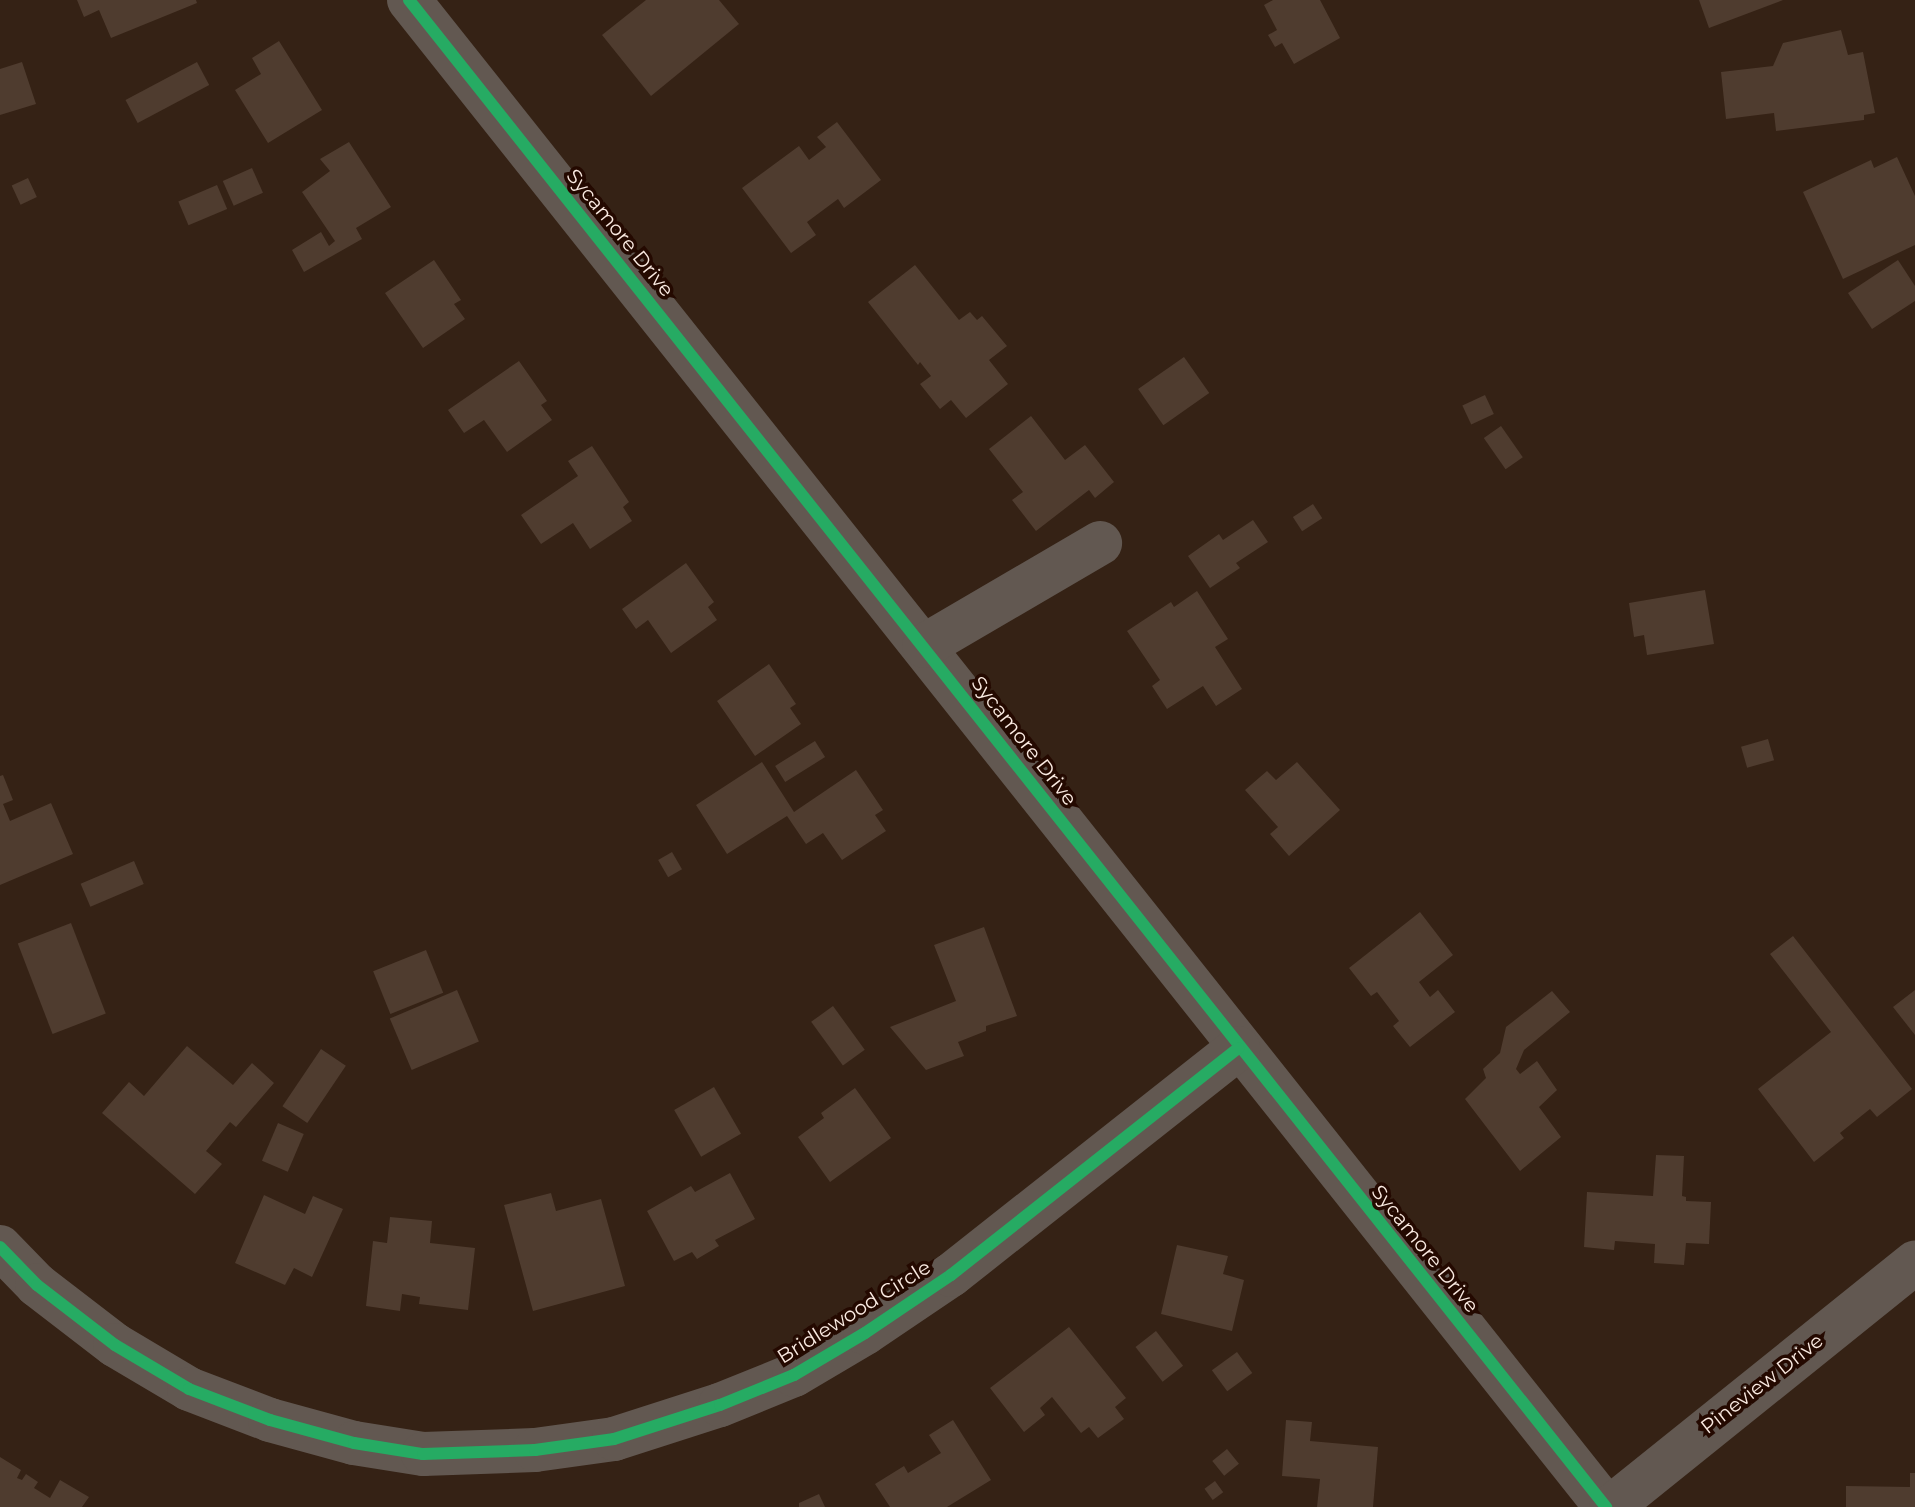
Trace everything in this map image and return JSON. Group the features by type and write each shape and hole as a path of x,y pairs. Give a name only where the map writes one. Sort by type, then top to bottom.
{"street":[{"name":"Sycamore Drive","path":"409,0 924,646 1238,1048 1608,1507"},
{"path":"924,646 1100,543"},
{"name":"Bridlewood Circle","path":"0,1247 37,1285 115,1345 189,1389 270,1420 354,1443 423,1454 535,1450 614,1439 720,1405 794,1375 865,1333 951,1275 1238,1048"},
{"name":"Pineview Drive","path":"1608,1507 1915,1263"}],"building":[{"path":"77,0 196,0 197,3 111,38 99,10 84,17"},
{"path":"646,0 719,0 739,24 651,96 602,35"},
{"path":"1273,0 1320,0 1340,38 1294,64 1282,43 1275,47 1268,35 1277,30 1264,5"},
{"path":"1699,0 1783,0 1709,28"},
{"path":"1841,30 1848,55 1863,52 1875,113 1864,115 1864,120 1776,131 1774,113 1726,119 1721,72 1773,66 1783,43"},
{"path":"279,41 322,110 268,143 235,90 261,74 252,58"},
{"path":"22,62 36,104 0,115 0,69"},
{"path":"197,62 209,85 138,123 125,100"},
{"path":"837,122 881,180 844,208 838,199 807,222 816,235 791,253 742,188 799,146 809,160 826,147 817,137"},
{"path":"349,142 391,207 356,228 362,239 304,272 292,250 321,232 329,246 335,241 302,192 330,171 320,159"},
{"path":"1897,157 1915,196 1915,245 1843,279 1803,192 1871,160 1874,168"},
{"path":"252,168 263,193 234,206 223,181"},
{"path":"28,178 37,197 21,205 12,186"},
{"path":"217,185 227,209 188,225 178,201"},
{"path":"434,260 461,300 454,304 465,319 423,348 385,293"},
{"path":"1898,260 1915,286 1915,301 1872,329 1848,293"},
{"path":"915,265 959,320 970,312 977,320 982,316 1007,346 989,360 1008,384 966,418 951,400 940,409 920,384 931,376 920,362 918,365 868,302"},
{"path":"1184,357 1209,393 1163,425 1138,389"},
{"path":"519,361 547,401 541,405 552,420 507,452 484,420 464,433 448,410"},
{"path":"1485,395 1494,414 1471,425 1462,406"},
{"path":"1031,416 1065,460 1085,445 1114,482 1095,498 1089,490 1036,531 1012,500 1023,492 989,449"},
{"path":"1501,426 1523,457 1506,469 1484,438"},
{"path":"592,446 629,502 623,507 632,521 590,549 573,523 541,544 521,515 578,476 568,461"},
{"path":"1313,504 1322,518 1302,531 1293,517"},
{"path":"1253,520 1268,542 1236,563 1240,568 1210,588 1188,556 1219,534 1223,540"},
{"path":"686,563 714,602 708,607 717,620 671,653 648,620 636,629 622,609"},
{"path":"1705,590 1714,644 1647,655 1644,635 1634,637 1629,603"},
{"path":"1197,591 1228,639 1215,647 1242,689 1216,706 1203,686 1167,709 1152,686 1160,680 1127,631 1171,602 1174,607"},
{"path":"769,664 796,704 790,708 801,724 755,756 717,701"},
{"path":"1768,739 1774,760 1747,768 1741,747"},
{"path":"815,741 825,757 785,782 775,766"},
{"path":"762,762 794,812 856,770 883,810 875,815 886,831 842,860 823,833 806,844 787,816 727,854 696,805"},
{"path":"1297,762 1340,810 1289,856 1270,834 1278,827 1245,790 1267,771 1276,780"},
{"path":"3,775 13,800 3,804 10,821 51,803 73,854 0,885 0,776"},
{"path":"672,852 682,869 668,877 658,860"},
{"path":"134,861 144,884 90,907 81,884"},
{"path":"1420,912 1453,955 1419,982 1430,997 1438,990 1455,1012 1410,1047 1393,1026 1399,1021 1377,992 1371,996 1349,968"},
{"path":"71,923 106,1014 53,1034 18,943"},
{"path":"984,927 1017,1016 986,1026 986,1031 958,1042 964,1056 926,1070 890,1027 956,1001 934,945"},
{"path":"1793,936 1912,1089 1877,1117 1870,1109 1840,1133 1844,1138 1814,1162 1758,1089 1831,1032 1770,954"},
{"path":"426,950 443,993 390,1014 373,971"},
{"path":"457,990 479,1042 412,1070 390,1019"},
{"path":"1915,990 1915,1035 1893,1007"},
{"path":"1552,991 1570,1012 1524,1050 1516,1069 1520,1074 1537,1061 1557,1090 1539,1107 1561,1137 1520,1171 1465,1099 1486,1078 1483,1069 1500,1053 1506,1027"},
{"path":"833,1006 865,1050 843,1066 811,1022"},
{"path":"187,1046 233,1085 252,1063 274,1083 236,1127 230,1122 206,1151 222,1164 195,1194 102,1113 129,1082 144,1096"},
{"path":"321,1049 346,1066 307,1123 282,1106"},
{"path":"714,1087 741,1134 701,1157 674,1110"},
{"path":"855,1088 891,1138 830,1182 798,1137 824,1118 821,1113"},
{"path":"278,1123 304,1134 288,1172 262,1161"},
{"path":"1656,1155 1684,1156 1682,1196 1686,1197 1686,1201 1711,1202 1709,1244 1686,1243 1684,1265 1654,1263 1655,1244 1615,1241 1614,1250 1584,1247 1587,1192 1653,1196"},
{"path":"730,1173 755,1219 715,1240 719,1246 697,1259 692,1252 674,1261 647,1211 691,1186 695,1192"},
{"path":"551,1193 556,1211 601,1199 625,1286 533,1311 504,1205"},
{"path":"264,1195 305,1214 313,1196 343,1209 312,1277 294,1268 285,1285 235,1263"},
{"path":"390,1217 432,1221 430,1243 475,1248 468,1310 419,1304 420,1297 402,1294 400,1311 366,1306 373,1241 387,1243"},
{"path":"1177,1245 1228,1256 1223,1274 1244,1280 1232,1331 1161,1314"},
{"path":"1069,1327 1126,1398 1115,1407 1124,1419 1098,1438 1089,1427 1081,1433 1052,1397 1040,1408 1045,1415 1024,1432 990,1388"},
{"path":"1156,1331 1183,1366 1163,1382 1136,1347"},
{"path":"1237,1352 1252,1373 1227,1391 1212,1370"},
{"path":"953,1420 991,1480 947,1507 890,1507 875,1484 904,1466 908,1473 941,1453 929,1435"},
{"path":"1286,1420 1312,1422 1310,1441 1378,1447 1373,1507 1317,1507 1320,1479 1282,1476"},
{"path":"1227,1449 1239,1464 1224,1476 1212,1461"},
{"path":"0,1457 21,1470 17,1478 22,1480 26,1474 38,1482 34,1488 50,1498 60,1480 89,1497 82,1507 0,1507"},
{"path":"1910,1473 1915,1473 1915,1507 1846,1507 1846,1486 1910,1487"},
{"path":"1215,1481 1223,1492 1213,1500 1204,1489"},
{"path":"819,1494 825,1507 799,1507 799,1503"}],"cycle path":[{"path":"409,0 1606,1507"},
{"path":"0,1247 37,1285 115,1345 189,1389 270,1420 354,1443 423,1454 535,1450 614,1439 720,1405 794,1375 865,1333 951,1275 1238,1048"}]}
